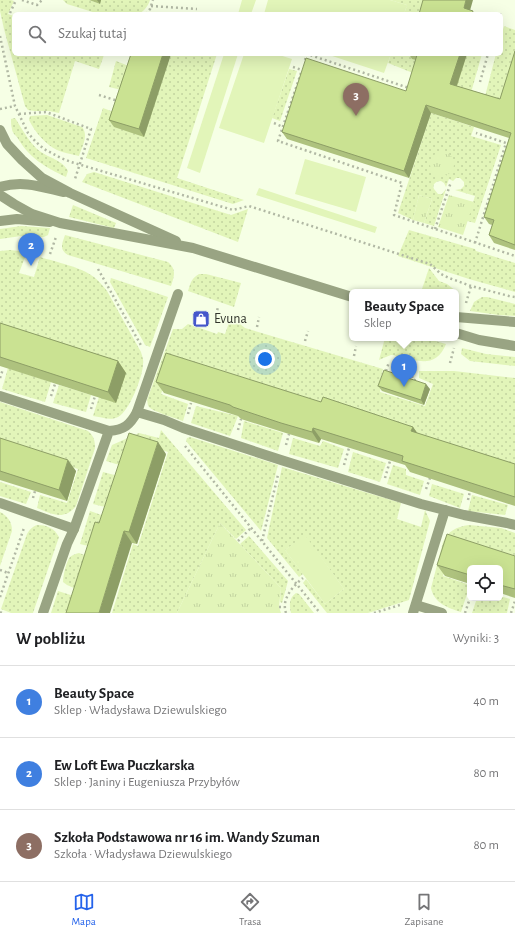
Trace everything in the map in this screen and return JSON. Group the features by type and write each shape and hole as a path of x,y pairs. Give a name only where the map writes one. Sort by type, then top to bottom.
{"street":[{"path":"0,130 7,144 42,178 70,193 193,248"},
{"path":"0,187 10,184 28,184 70,193"},
{"path":"0,196 32,214 60,222 193,248 349,296"},
{"path":"0,221 17,219 60,222"},
{"path":"0,396 109,431 117,431 124,428 133,419 137,412 178,294"},
{"path":"459,317 515,322"},
{"path":"459,334 479,340 515,346"},
{"path":"137,412 281,460 445,510 515,525"},
{"path":"43,613 109,431"},
{"path":"0,503 74,529"},
{"path":"442,613 415,609 445,510"}],"path":[{"path":"10,13 16,0"},
{"path":"22,0 36,5 42,0"},
{"path":"147,12 153,0"},
{"path":"151,6 197,9"},
{"path":"0,36 15,106 28,133 44,149 61,158 233,210 249,206 430,264 440,274 471,286 515,297"},
{"path":"306,56 278,141 402,183 394,215 515,256"},
{"path":"313,56 409,88"},
{"path":"480,82 487,56"},
{"path":"293,67 302,70"},
{"path":"100,95 122,103"},
{"path":"0,109 15,106"},
{"path":"19,114 46,112 91,129 79,164"},
{"path":"274,123 283,127"},
{"path":"475,243 506,142 476,133"},
{"path":"435,229 451,182"},
{"path":"32,256 36,246"},
{"path":"98,269 153,366"},
{"path":"216,315 218,307"},
{"path":"257,327 259,317"},
{"path":"305,341 308,331"},
{"path":"354,356 356,346"},
{"path":"384,377 388,362"},
{"path":"411,381 413,366"},
{"path":"0,378 3,369"},
{"path":"386,371 392,373"},
{"path":"405,377 411,381 423,383"},
{"path":"184,444 320,613"},
{"path":"262,542 281,460"},
{"path":"0,598 29,513"},
{"path":"238,541 251,528"},
{"path":"0,570 8,573"},
{"path":"286,613 284,607 290,591 296,583 303,578"},
{"path":"466,613 469,601"},
{"path":"511,613 515,601"},
{"path":"374,613 405,604 415,609"},
{"path":"279,607 284,607"}],"green space":[{"path":"0,0 14,1 8,14 12,15 12,56 104,56 99,69 75,61 59,113 28,110 25,106 0,11"},
{"path":"63,0 89,0 100,4 101,0 150,0 146,8 142,12 93,12 67,4"},
{"path":"242,0 256,0 252,12 239,12"},
{"path":"268,0 390,0 407,5 405,12 265,12"},
{"path":"390,0 430,0 427,12 405,12 407,5"},
{"path":"504,26 515,30 515,110 484,100 495,56 503,56"},
{"path":"170,56 216,56 177,178 244,200 233,204 86,158 103,108 119,114 144,136"},
{"path":"223,56 237,56 200,173 187,168"},
{"path":"243,56 282,56 292,59 264,143 219,128"},
{"path":"332,56 390,56 384,73"},
{"path":"390,56 416,56 423,63 418,75 388,63"},
{"path":"466,56 481,56 470,96 455,91"},
{"path":"116,61 134,68 126,91 109,87"},
{"path":"289,69 297,71 280,121 272,118"},
{"path":"431,113 474,127 471,136 501,145 475,223 467,221 475,196 455,190 461,189 464,186 464,182 460,178 456,178 453,181 449,179 446,187 441,181 434,184 434,189 438,194 442,194 446,189 434,226 424,223 432,199 419,195 413,220 398,213"},
{"path":"47,115 82,127 85,137 79,156 57,150 44,141 37,133 29,120 30,116"},
{"path":"15,118 37,149 45,155 58,161 65,167 68,171 66,177 38,161 27,151 12,131 11,119"},
{"path":"442,152 447,153 453,159 453,169 447,175 442,176 437,175 431,169 430,164 431,159 437,153"},
{"path":"305,159 366,177 356,212 295,194"},
{"path":"94,172 231,215 248,209 238,242 82,182 87,174"},
{"path":"259,188 377,227 375,233 256,195"},
{"path":"419,195 432,199 424,223 413,220"},
{"path":"449,195 474,202 463,235 438,227"},
{"path":"73,205 116,223 114,228 69,217"},
{"path":"21,226 50,228 48,235 44,237 21,236 0,239 0,229"},
{"path":"409,230 475,249 476,251 515,263 515,292 398,256"},
{"path":"65,235 168,262 174,270 171,286 68,255 62,248"},
{"path":"10,250 27,252 19,273 34,277 40,257 89,273 98,280 107,291 141,352 143,361 141,377 135,393 127,408 118,417 109,419 93,416 99,397 0,330 0,251"},
{"path":"429,268 439,281 447,284 453,289 422,289"},
{"path":"199,274 206,274 241,283 234,307 188,291 192,281"},
{"path":"111,278 168,297 150,347 145,345 110,282"},
{"path":"482,297 515,304 515,316 470,311 474,302"},
{"path":"231,317 245,328 383,369 380,392 425,406 433,384 419,378 419,371 454,371 515,378 515,471 173,362 161,394 188,404 183,421 160,413 149,407 147,400 173,329 182,329 188,324 217,334 218,332 225,334"},
{"path":"384,341 436,341 446,344 438,356 433,360 421,361 391,355 379,360"},
{"path":"462,348 486,354 515,357 515,366 470,361 461,354"},
{"path":"8,368 51,382 45,402 2,389"},
{"path":"59,385 91,395 86,412 53,403"},
{"path":"0,402 88,431 92,435 95,448 76,506 71,511 58,515 37,508 40,495 67,503 78,469 0,445"},
{"path":"196,406 238,416 230,436 191,423"},
{"path":"244,421 283,433 278,451 241,438"},
{"path":"161,430 246,530 236,539 220,523 177,613 112,613 133,544 138,546 168,452 136,442 126,467 106,461 112,445 139,433 159,438"},
{"path":"190,437 278,465 261,531 186,441 187,438"},
{"path":"293,438 320,446 323,441 344,449 338,468 289,454"},
{"path":"353,452 386,463 380,482 348,472"},
{"path":"393,465 406,469 406,475 424,481 420,495 387,484"},
{"path":"282,467 401,503 397,519 421,527 425,510 430,521 409,600 368,613 327,613 303,583 306,579 325,604 344,589 305,536 285,550 303,574 299,577 267,538"},
{"path":"103,472 122,477 113,509 93,504"},
{"path":"0,482 31,492 26,504 0,496"},
{"path":"432,484 464,494 460,508 429,496"},
{"path":"472,495 508,505 505,515 468,511"},
{"path":"90,511 110,518 96,548 80,544"},
{"path":"0,512 9,520 12,531 0,566"},
{"path":"220,523 281,588 279,607 281,613 177,613"},
{"path":"37,525 50,528 55,531 59,537 33,613 11,613 1,609 27,534 31,528"},
{"path":"469,525 501,528 515,533 515,563 454,544 443,576 467,584 467,594 461,612 451,609 438,601 435,598 431,588 443,542 447,535 460,527"},
{"path":"305,535 344,589 325,604 285,550"},
{"path":"249,536 288,581 282,603 280,602 281,588 240,544"},
{"path":"79,553 93,558 83,592 63,582 65,569 70,557"},
{"path":"58,591 80,598 75,613 51,613"},
{"path":"296,593 299,594 314,613 291,613 290,602"},
{"path":"503,597 510,599 507,613 472,613 476,601 503,601"}],"building":[{"path":"423,0 466,0 464,8 473,11 473,12 420,12"},
{"path":"515,51 515,245 489,235 494,220 484,217 511,133 426,105 404,171 282,132 306,58 406,91 417,56 459,56 450,84 500,99"},
{"path":"130,56 162,56 139,129 109,120"},
{"path":"0,323 118,361 108,392 0,357"},
{"path":"166,353 321,402 323,397 413,427 411,431 515,464 515,497 402,461 403,456 313,428 312,432 281,423 230,405 156,382"},
{"path":"384,370 426,384 421,400 378,386"},
{"path":"129,433 158,442 129,532 124,531 99,613 66,613 95,522 99,523"},
{"path":"0,438 68,460 59,490 0,471"},
{"path":"447,534 515,556 515,589 503,586 503,565 467,565 467,574 437,565"}],"place":[{"name":"Szkoła Podstawowa nr 16 im. Wandy Szuman","path":"356,116"},
{"name":"Ew Loft Ewa Puczkarska","path":"31,266"},
{"name":"Evuna","path":"201,319"},
{"name":"Beauty Space","path":"404,387"}]}
